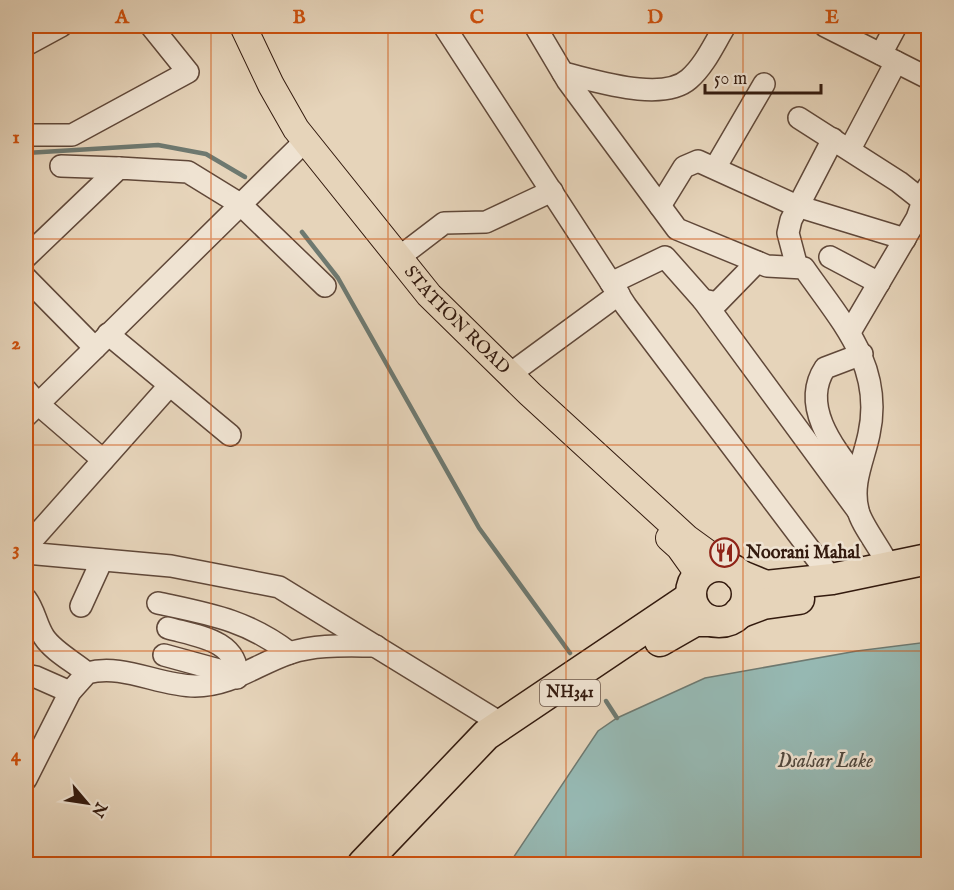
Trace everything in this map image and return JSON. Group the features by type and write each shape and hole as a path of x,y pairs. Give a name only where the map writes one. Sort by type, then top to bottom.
{"highway":[{"path":"714,579 766,586 832,579 928,559"},
{"name":"NH341","path":"439,784 495,736 695,621 726,621 739,613 763,604 834,596 928,576"},
{"path":"714,579 744,582 747,598 739,613"},
{"path":"710,621 697,612 714,579"},
{"name":"NH341","path":"363,864 486,735 714,579"}],"main road":[{"name":"STATION ROAD","path":"230,26 260,91 297,149 420,303 522,402 714,579"},
{"name":"STATION ROAD","path":"243,26 271,86 296,129 429,295 510,374 687,538 714,579"}],"street":[{"path":"26,45 61,26"},
{"path":"26,135 72,135 188,72 151,26"},
{"path":"444,26 615,288 832,579"},
{"path":"535,26 563,73 677,229 768,266 804,268 850,332 862,354 870,380 872,410 870,433 856,478 858,512"},
{"path":"563,73 617,86 667,89 687,81 702,64 725,26"},
{"path":"825,26 928,78"},
{"path":"797,267 788,233 797,206 842,144 888,58 896,26"},
{"path":"715,168 764,84"},
{"path":"799,117 926,194 906,239 850,332"},
{"path":"103,460 30,403 102,341 297,149"},
{"path":"660,206 690,162 698,161 797,206 906,239"},
{"path":"61,166 188,172 240,204 325,286"},
{"path":"26,256 119,168"},
{"path":"406,252 444,223 486,222 552,191"},
{"path":"510,374 615,288 665,257 677,229"},
{"path":"665,257 703,300 858,512 889,567"},
{"path":"830,258 879,283"},
{"path":"703,300 717,303 757,262"},
{"path":"26,278 102,341 169,386 230,435"},
{"path":"856,478 830,442 820,420 816,395 825,368 862,354"},
{"path":"26,547 169,386"},
{"path":"26,554 171,566 279,587 502,724"},
{"path":"81,606 102,560"},
{"path":"26,599 32,606 42,635 49,644 87,673"},
{"path":"158,603 226,618 267,635 290,653"},
{"path":"168,628 222,646 233,656 237,677"},
{"path":"26,779 70,692 87,673 109,670 193,686 214,685 290,653 315,647 376,646"},
{"path":"164,655 237,677"},
{"path":"26,675 70,692"}],"water":[{"name":"Dsalsar Lake","path":"928,642 928,864 509,864 598,731 617,718 705,678 857,651"}],"waterway":[{"path":"26,153 158,145 206,154 245,177"},
{"path":"302,232 338,278 479,528 570,653"},
{"path":"606,701 617,718"}],"place":[{"name":"Noorani Mahal","path":"725,553"}]}
